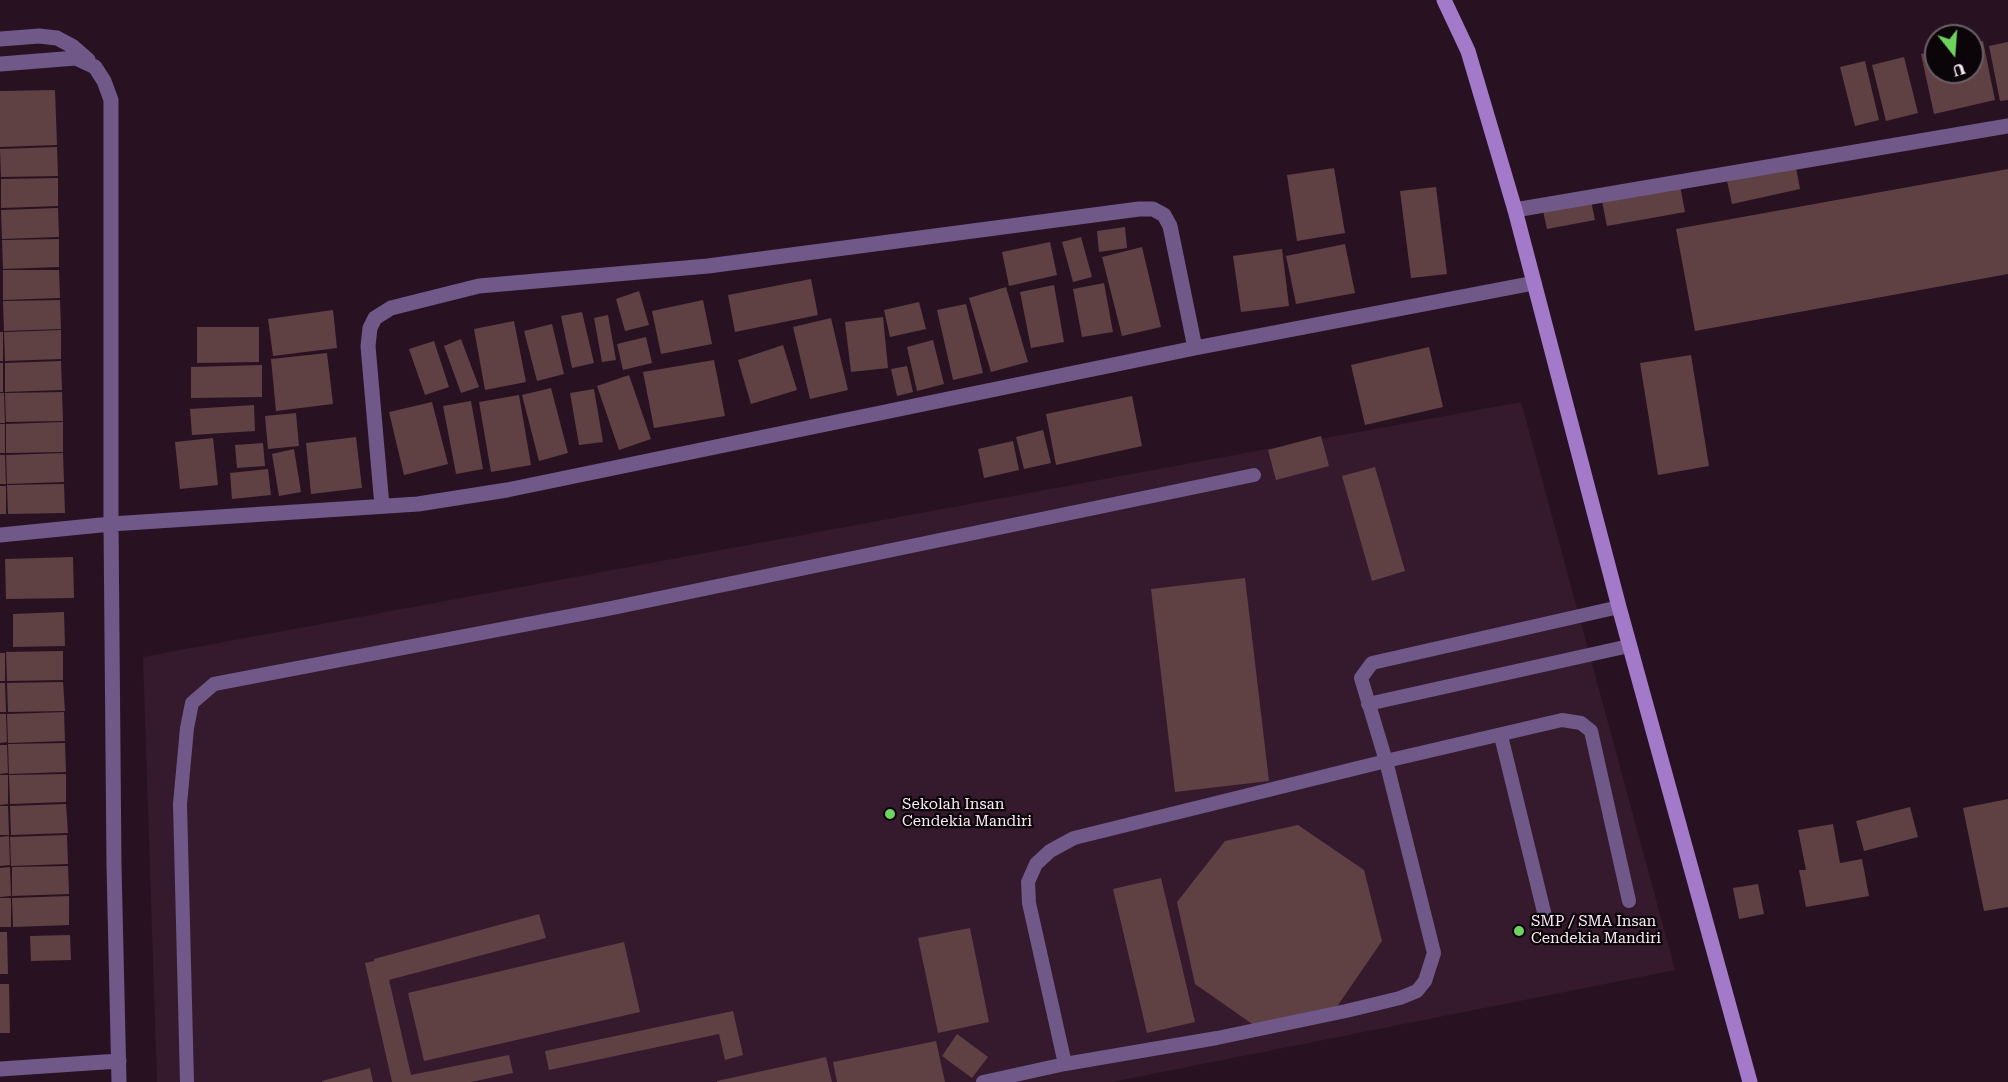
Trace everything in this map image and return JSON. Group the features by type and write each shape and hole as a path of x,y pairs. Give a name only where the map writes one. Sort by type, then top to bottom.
{"main road":[{"path":"1444,0 1468,51 1515,210 1618,607 1750,1082"}],"street":[{"path":"0,39 39,36 57,38 72,46 95,67 104,81 111,100 111,524 114,876 119,1082"},
{"path":"0,64 76,58 95,67"},
{"path":"1515,210 2008,126"},
{"path":"382,506 368,346 370,328 375,318 391,308 479,286 708,266 1139,208 1153,209 1164,215 1170,226 1195,348"},
{"path":"0,535 111,524 418,504 507,490 1195,348 1534,283"},
{"path":"0,1069 119,1061"}],"lane":[{"path":"187,1082 180,804 187,728 192,703 214,684 612,608 1254,475"},
{"path":"983,1082 1065,1064 1229,1036 1346,1011 1400,998 1417,991 1425,981 1434,953 1386,761 1361,678 1372,663 1618,607"},
{"path":"1368,705 1629,646"},
{"path":"1065,1064 1029,903 1028,882 1036,864 1050,851 1074,838 1562,720 1581,723 1591,731 1629,901"},
{"path":"1501,736 1545,916"}],"shaded area":[{"name":"Sekolah Insan Cendekia Mandiri","path":"1521,402 1675,970 1112,1082 157,1082 143,657"}],"building":[{"path":"2008,42 2008,100 2000,101 1989,46"},
{"path":"1984,46 1995,100 1934,114 1928,84 1984,84"},
{"path":"1904,57 1918,113 1886,121 1872,65"},
{"path":"1865,61 1879,120 1855,126 1840,67"},
{"path":"55,90 57,145 0,147 0,91"},
{"path":"57,147 58,176 1,177 0,149"},
{"path":"1795,162 1800,189 1732,204 1726,176"},
{"path":"1334,168 1345,233 1297,241 1287,175"},
{"path":"2008,169 2008,274 1695,331 1676,229"},
{"path":"58,178 58,206 1,208 1,179"},
{"path":"1680,186 1685,212 1607,226 1602,201"},
{"path":"1436,187 1447,274 1411,278 1400,191"},
{"path":"1591,201 1595,220 1547,229 1543,211"},
{"path":"58,208 59,237 2,239 1,210"},
{"path":"1125,227 1127,248 1099,252 1097,231"},
{"path":"1081,237 1092,277 1073,282 1062,242"},
{"path":"59,239 59,267 3,269 2,240"},
{"path":"1050,242 1057,275 1009,286 1002,252"},
{"path":"1345,244 1355,293 1296,304 1286,256"},
{"path":"1142,247 1161,327 1122,336 1102,257"},
{"path":"1282,249 1289,306 1241,312 1233,256"},
{"path":"3,270 59,270 60,298 3,300"},
{"path":"811,279 818,315 735,332 728,295"},
{"path":"1104,283 1113,332 1082,337 1073,289"},
{"path":"1054,285 1064,342 1031,348 1020,292"},
{"path":"1006,287 1028,362 991,372 969,298"},
{"path":"639,291 649,325 625,331 616,299"},
{"path":"60,300 61,329 4,331 3,301"},
{"path":"703,300 712,344 661,354 652,311"},
{"path":"919,302 926,329 890,337 884,310"},
{"path":"966,304 983,373 953,380 937,310"},
{"path":"333,310 337,348 273,356 268,319"},
{"path":"582,312 594,363 572,368 561,316"},
{"path":"608,315 616,360 602,362 594,318"},
{"path":"883,317 888,368 851,372 845,322"},
{"path":"831,318 848,390 810,399 793,327"},
{"path":"514,321 526,382 485,390 474,329"},
{"path":"552,324 564,374 537,381 524,331"},
{"path":"197,327 259,327 259,362 197,363"},
{"path":"61,330 61,359 5,361 4,332"},
{"path":"0,332 3,332 3,361 0,361"},
{"path":"646,337 652,363 623,370 617,344"},
{"path":"461,339 479,387 461,393 444,346"},
{"path":"933,340 944,384 917,391 907,347"},
{"path":"434,341 449,387 425,395 409,349"},
{"path":"783,345 797,390 751,404 738,360"},
{"path":"1429,347 1443,407 1365,425 1351,365"},
{"path":"327,353 333,404 276,411 271,359"},
{"path":"1691,355 1709,466 1658,475 1640,363"},
{"path":"714,360 725,416 654,428 643,372"},
{"path":"61,361 62,390 5,392 5,363"},
{"path":"0,363 3,363 3,392 0,392"},
{"path":"262,365 262,397 191,398 191,367"},
{"path":"907,366 913,392 897,396 891,369"},
{"path":"629,375 651,439 619,450 597,386"},
{"path":"551,388 568,453 539,461 522,395"},
{"path":"594,389 603,442 579,445 570,393"},
{"path":"62,392 63,421 6,422 5,393"},
{"path":"0,393 4,393 5,423 0,423"},
{"path":"519,395 531,465 491,472 479,402"},
{"path":"1132,396 1142,446 1056,465 1046,414"},
{"path":"471,401 483,469 456,474 443,406"},
{"path":"432,402 448,464 404,475 389,412"},
{"path":"254,405 255,431 192,435 190,409"},
{"path":"296,413 299,446 268,449 265,416"},
{"path":"63,422 63,452 6,453 6,424"},
{"path":"0,424 5,424 5,453 0,453"},
{"path":"1043,430 1051,463 1024,469 1016,437"},
{"path":"1321,436 1329,466 1276,480 1268,450"},
{"path":"356,437 362,488 311,494 306,443"},
{"path":"213,438 218,485 180,489 175,442"},
{"path":"1013,441 1019,470 984,478 978,449"},
{"path":"263,443 265,466 237,468 235,445"},
{"path":"294,449 301,492 279,496 272,454"},
{"path":"63,453 64,482 7,484 6,455"},
{"path":"0,455 5,455 6,484 0,484"},
{"path":"1375,467 1405,571 1372,581 1342,476"},
{"path":"268,469 271,495 232,499 230,473"},
{"path":"64,484 65,513 8,514 7,485"},
{"path":"0,486 6,486 6,514 0,514"},
{"path":"73,557 74,598 6,599 5,559"},
{"path":"1245,578 1269,781 1175,792 1151,589"},
{"path":"64,612 65,646 13,647 13,614"},
{"path":"63,651 63,680 7,681 6,652"},
{"path":"0,653 5,653 5,681 0,681"},
{"path":"63,682 65,711 8,712 7,683"},
{"path":"0,683 5,683 6,712 0,712"},
{"path":"64,712 65,741 8,743 7,714"},
{"path":"0,714 6,714 7,742 0,743"},
{"path":"65,743 66,772 9,774 8,744"},
{"path":"0,745 7,745 8,773 0,774"},
{"path":"66,774 66,802 10,804 9,775"},
{"path":"0,775 8,775 8,804 0,805"},
{"path":"2008,799 2008,907 1984,911 1963,808"},
{"path":"66,804 68,833 11,835 10,806"},
{"path":"0,806 8,806 9,835 0,835"},
{"path":"1910,807 1918,837 1864,851 1856,821"},
{"path":"1833,824 1840,863 1862,859 1869,896 1806,907 1799,870 1806,870 1798,830"},
{"path":"1298,825 1364,870 1382,941 1336,1008 1258,1028 1195,984 1177,902 1225,841"},
{"path":"67,835 68,864 11,866 10,837"},
{"path":"9,836 10,865 0,866 0,837"},
{"path":"68,866 69,894 12,896 12,867"},
{"path":"10,867 11,896 0,897 0,868"},
{"path":"1161,878 1195,1022 1147,1033 1113,889"},
{"path":"1758,884 1764,914 1739,919 1733,888"},
{"path":"69,896 69,925 13,927 12,898"},
{"path":"0,898 11,898 11,927 0,927"},
{"path":"539,914 546,938 389,980 411,1075 509,1055 513,1073 471,1082 392,1082 365,963"},
{"path":"970,928 989,1022 938,1033 918,938"},
{"path":"0,932 7,932 8,974 0,974"},
{"path":"70,935 71,960 31,961 30,936"},
{"path":"624,942 640,1012 424,1061 408,993"},
{"path":"0,984 9,984 10,1033 0,1033"},
{"path":"733,1011 743,1055 725,1060 719,1034 549,1070 545,1051"},
{"path":"957,1034 988,1057 972,1078 942,1056"},
{"path":"936,1041 945,1082 837,1082 833,1062"},
{"path":"826,1057 832,1082 717,1082 717,1081"},
{"path":"370,1068 373,1082 322,1082 322,1081"}],"place":[{"name":"Sekolah Insan Cendekia Mandiri","path":"890,814"},
{"name":"SMP / SMA Insan Cendekia Mandiri","path":"1519,931"}]}
